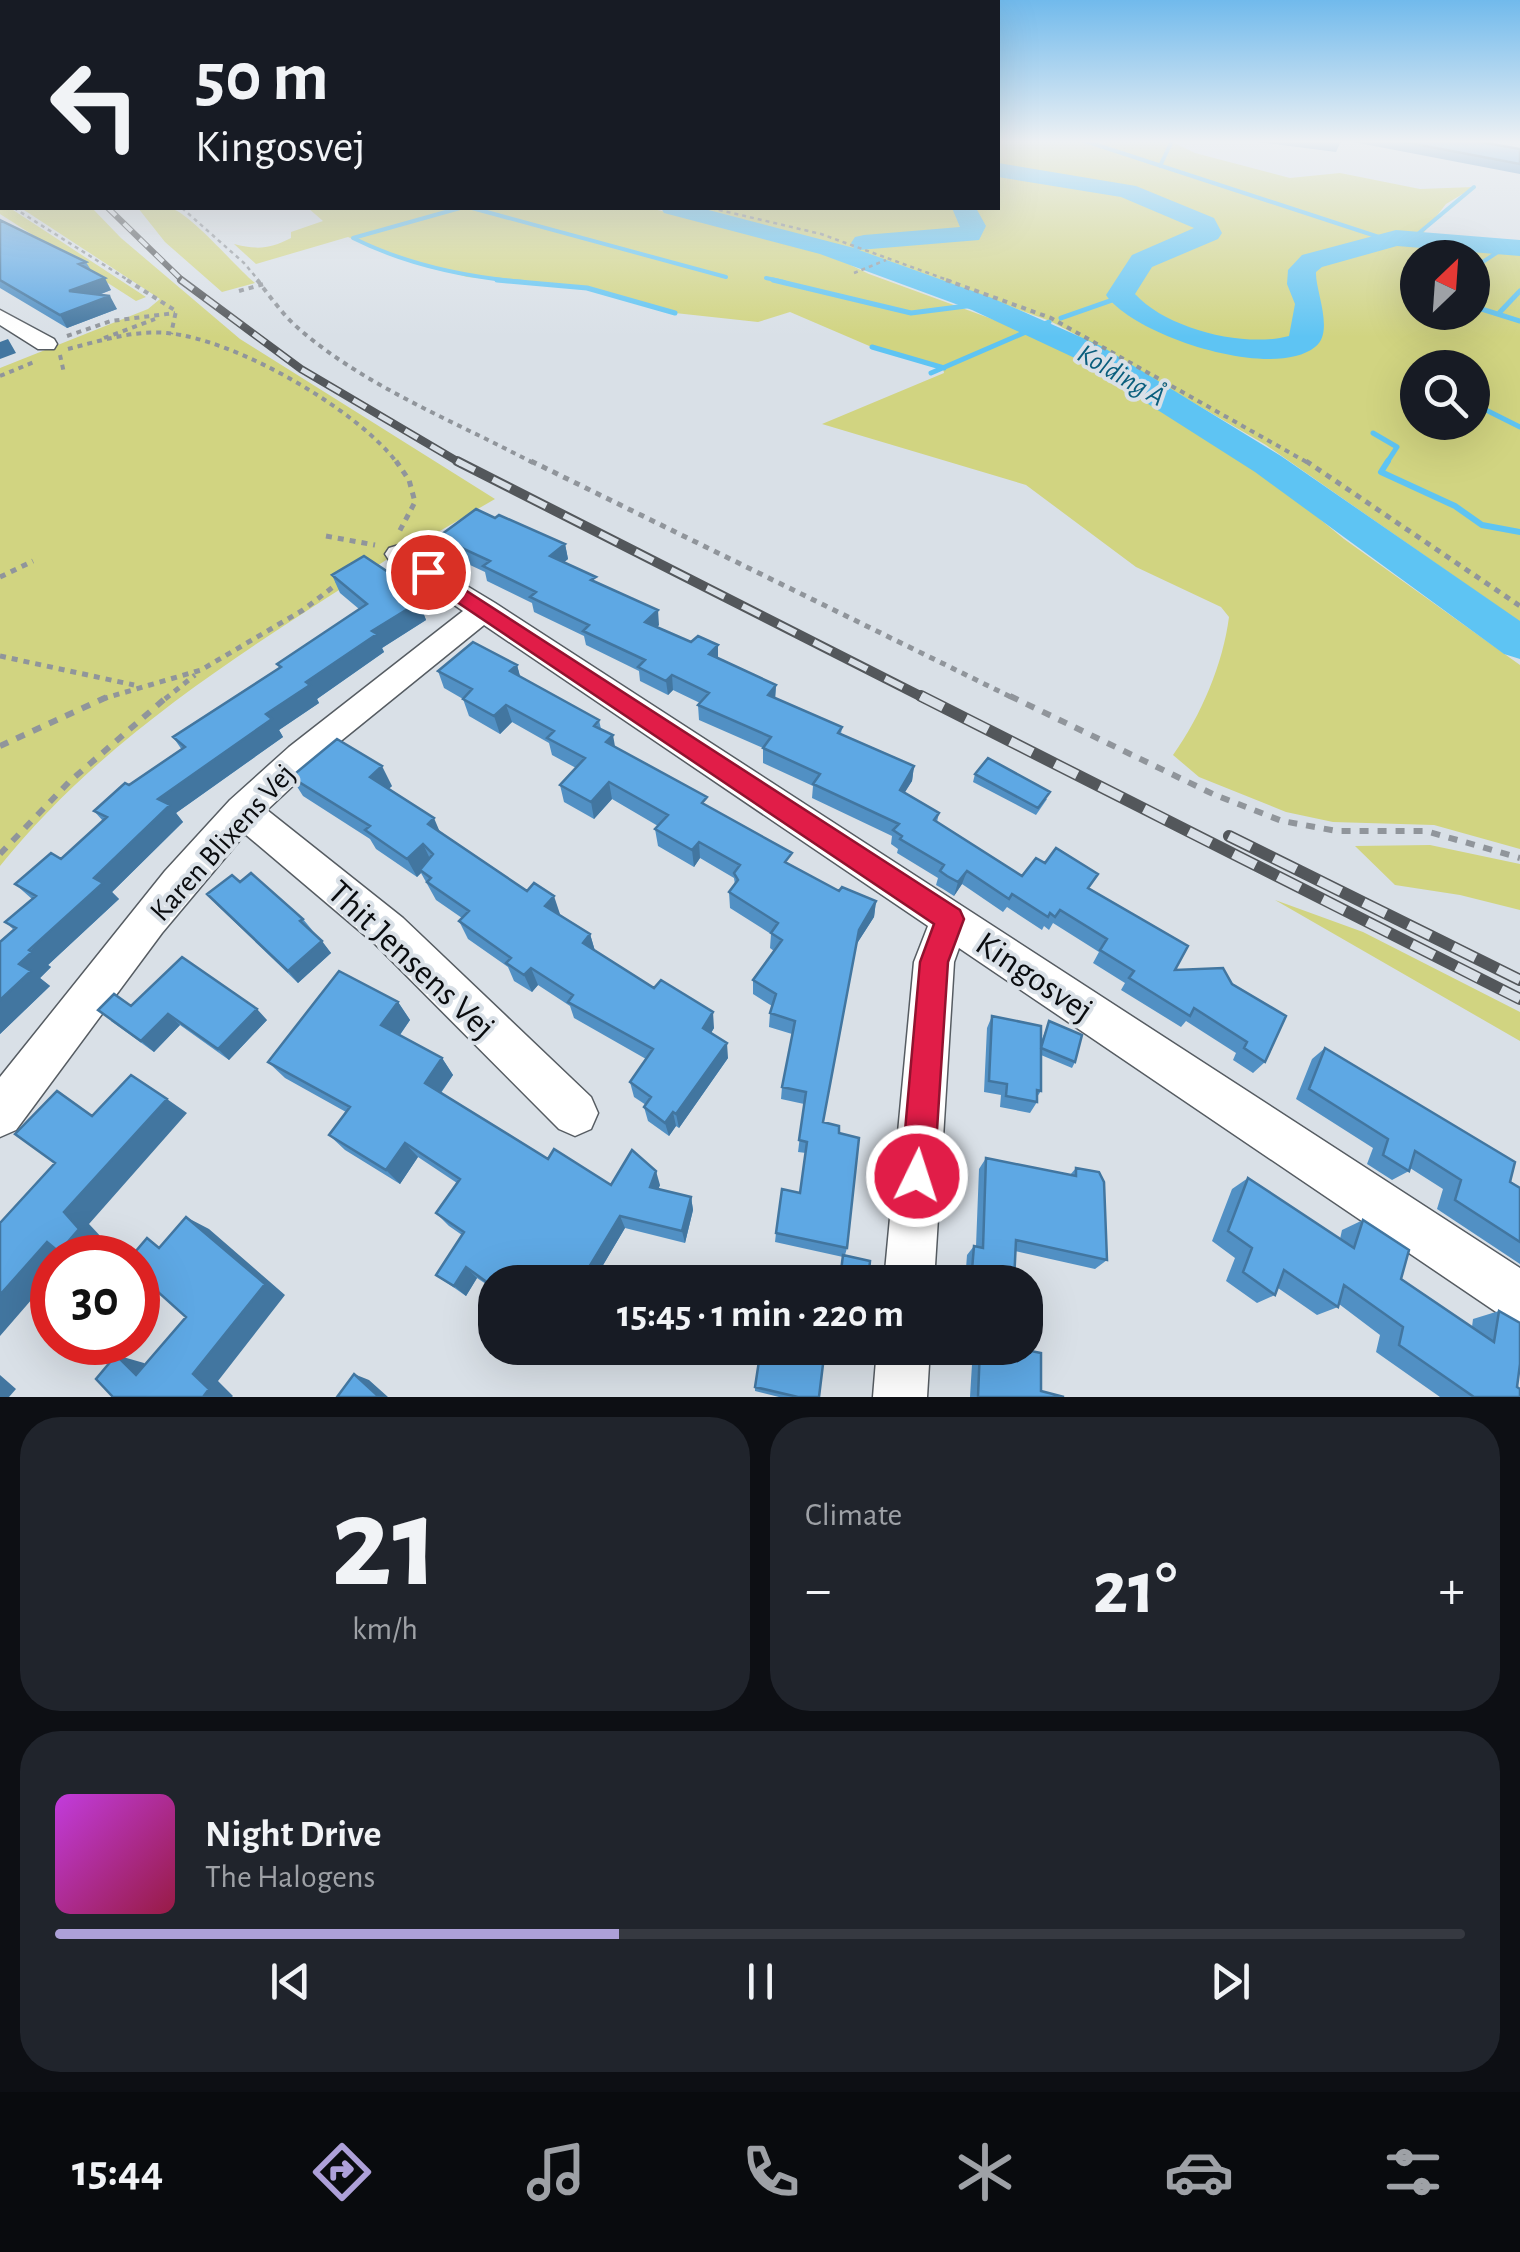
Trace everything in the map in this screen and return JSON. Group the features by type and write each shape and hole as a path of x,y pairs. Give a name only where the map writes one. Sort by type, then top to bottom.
{"street":[{"path":"0,316 52,348"},
{"name":"Kingosvej","path":"394,550 1520,1298"},
{"name":"Karen Blixens Vej","path":"0,1114 181,880 243,810 314,743 484,610"},
{"name":"Thit Jensens Vej","path":"243,810 388,932 575,1113"},
{"path":"910,1265 934,962 950,919"},
{"path":"900,1397 903,1365"}],"path":[{"path":"17,210 175,312"},
{"path":"184,210 264,284 294,325 358,370 699,548 1215,795 1282,820 1337,831 1426,831 1520,858"},
{"path":"719,210 821,234 1059,322 1260,439 1296,454 1520,606"},
{"path":"854,273 888,258"},
{"path":"239,291 264,284"},
{"path":"0,854 60,788 120,732 201,670 304,610 394,550 415,502 408,478 361,427 229,350 171,334 92,342 185,308"},
{"path":"171,334 175,312"},
{"path":"64,373 52,348 111,321 168,314"},
{"path":"326,536 394,550"},
{"path":"0,577 33,561"},
{"path":"0,656 138,686"},
{"path":"0,746 41,724 138,686 201,670"}],"green space":[{"path":"1444,206 1418,240 1400,240 1400,330 1490,330 1490,249 1520,252 1520,622 1266,445 1050,321 843,246 707,210"},
{"path":"0,210 13,210 146,297 136,301 0,214"},
{"path":"24,210 94,210 121,238 240,339 495,499 408,546 190,690 90,771 0,866 0,368 148,309 160,299"},
{"path":"140,210 179,212 255,283 222,292 165,242"},
{"path":"310,210 657,210 801,244 869,274 1041,337 1162,408 1280,486 1344,539 1520,665 1520,849 1434,825 1333,822 1286,812 1199,777 1173,755 1201,707 1216,671 1229,617 1221,607 1136,567 1026,485 822,424 944,373 943,368 874,348 790,312 758,322 675,313 587,288 467,277 381,252 348,237 256,264 234,244 270,246 291,238 291,232 323,221"},
{"path":"1430,845 1520,864 1520,910 1395,885 1355,846"},
{"path":"1275,900 1363,932 1520,1012 1520,1041"}],"building":[{"path":"0,220 86,262 79,264 105,278 69,291 110,296 60,315 0,280"},
{"path":"476,509 565,544 550,556 596,577 591,580 658,610 645,622 691,642 698,636 718,645 709,654 776,685 768,695 842,727 838,733 914,766 900,790 939,813 934,820 1022,876 1036,858 1045,863 1056,848 1098,874 1088,888 1188,946 1175,970 1223,968 1232,984 1286,1016 1265,1062 1244,1048 1247,1042 1194,1008 1190,1016 1129,978 1134,971 1100,950 1107,939 1060,910 1055,917 1050,913 1048,917 1012,894 1009,899 967,871 958,882 947,876 940,871 944,865 900,839 902,836 893,830 899,824 813,784 820,774 763,748 771,737 698,705 709,693 672,675 666,681 638,667 645,660 583,631 589,625 530,597 536,592 483,566 490,561 438,537"},
{"path":"364,556 403,582 396,586 419,602 372,631 377,634 266,714 272,719 158,799 170,805 94,878 103,883 29,950 32,952 19,964 31,971 0,1000 0,942 16,928 5,922 36,896 15,884 51,853 61,859 107,817 94,811 125,783 129,785 185,747 173,737 281,667 277,664 367,604 332,575"},
{"path":"473,642 517,665 510,671 599,720 594,726 613,735 606,742 707,797 702,803 792,853 785,862 839,891 842,887 876,901 859,930 823,1122 839,1126 839,1133 859,1138 847,1248 776,1233 782,1189 800,1193 807,1142 799,1140 806,1092 782,1087 795,1021 770,1013 776,994 753,980 782,940 771,933 778,923 729,892 738,880 734,873 740,865 699,842 692,850 655,829 668,815 609,782 591,802 560,785 585,758 547,738 554,731 506,705 494,716 463,699 472,689 438,671"},
{"path":"337,739 382,766 370,777 434,818 428,824 527,891 534,883 554,896 545,906 590,934 583,943 654,988 661,980 713,1012 703,1028 727,1043 676,1114 673,1112 665,1123 644,1107 651,1097 630,1082 653,1049 568,1002 573,995 531,968 524,975 506,963 511,958 459,921 469,911 427,882 431,878 420,870 433,854 423,844 407,859 365,830 370,826 291,777"},
{"path":"988,758 1050,792 1038,808 975,774"},
{"path":"251,873 322,941 288,971 207,894 232,875 240,882"},
{"path":"182,957 257,1009 218,1049 168,1014 141,1041 98,1010 114,994 131,1006"},
{"path":"339,971 398,1002 381,1025 442,1058 425,1083 548,1159 554,1149 611,1185 632,1150 656,1171 650,1187 691,1197 682,1231 620,1216 590,1265 478,1265 478,1276 466,1267 454,1286 436,1275 464,1232 436,1213 460,1179 405,1143 386,1170 329,1135 350,1107 268,1062"},
{"path":"992,1016 1041,1026 1041,1091 1037,1090 1037,1102 1006,1096 1007,1084 989,1081"},
{"path":"1049,1021 1082,1035 1075,1062 1041,1048"},
{"path":"1325,1048 1515,1162 1510,1182 1520,1188 1520,1242 1455,1200 1461,1180 1415,1151 1409,1171 1383,1155 1388,1139 1309,1089"},
{"path":"131,1075 167,1099 64,1212 79,1229 74,1235 30,1235 30,1261 0,1295 0,1223 55,1163 15,1134 57,1091 92,1116"},
{"path":"986,1158 1076,1176 1076,1168 1099,1172 1104,1182 1107,1260 1016,1240 1015,1265 972,1265 974,1246 983,1248"},
{"path":"1248,1178 1354,1248 1363,1220 1409,1250 1401,1279 1494,1342 1499,1311 1520,1323 1520,1397 1474,1397 1399,1345 1403,1327 1344,1285 1338,1307 1284,1270 1275,1295 1243,1272 1252,1248 1228,1231"},
{"path":"186,1217 265,1284 193,1374 209,1389 203,1397 113,1397 96,1379 108,1365 126,1365 136,1375 145,1365 160,1365 160,1347 186,1317 160,1294 160,1247"},
{"path":"843,1255 870,1261 870,1265 842,1265"},
{"path":"758,1365 823,1365 819,1397 798,1397 755,1387"},
{"path":"979,1365 1041,1365 1041,1391 1064,1397 978,1397"},
{"path":"354,1374 379,1397 337,1397"}],"waterway":[{"path":"1164,206 1205,223 1209,233 1142,261 1120,295 1152,320 1177,331 1235,346 1287,347 1304,341 1310,304 1301,284 1302,270 1312,261 1396,238 1520,248"},
{"path":"1285,206 1385,239"},
{"path":"1413,238 1451,206"},
{"path":"453,210 353,238 436,268 524,282"},
{"path":"479,210 726,277"},
{"name":"Kolding Å","path":"681,210 829,248 982,304 1090,353 1268,464 1520,643"},
{"path":"864,243 970,234 973,226 965,210"},
{"path":"1490,257 1507,246"},
{"path":"766,278 784,282"},
{"path":"497,280 587,288 675,313"},
{"path":"773,280 911,313 982,304"},
{"path":"1500,312 1520,291"},
{"path":"1061,318 1121,297"},
{"path":"1490,312 1520,321"},
{"path":"943,368 1049,322"},
{"path":"872,347 943,368"},
{"path":"931,373 943,368"},
{"path":"1490,412 1520,427"},
{"path":"1373,433 1397,447 1386,464"},
{"path":"1388,461 1381,472 1455,506 1482,525 1520,532"}],"railway":[{"path":"110,210 184,282"},
{"path":"181,280 301,369 462,464"},
{"path":"457,461 926,699"},
{"path":"921,696 1520,999"},
{"path":"1229,836 1520,980"}],"route":[{"path":"428,572 950,919 934,962 917,1176"}]}
